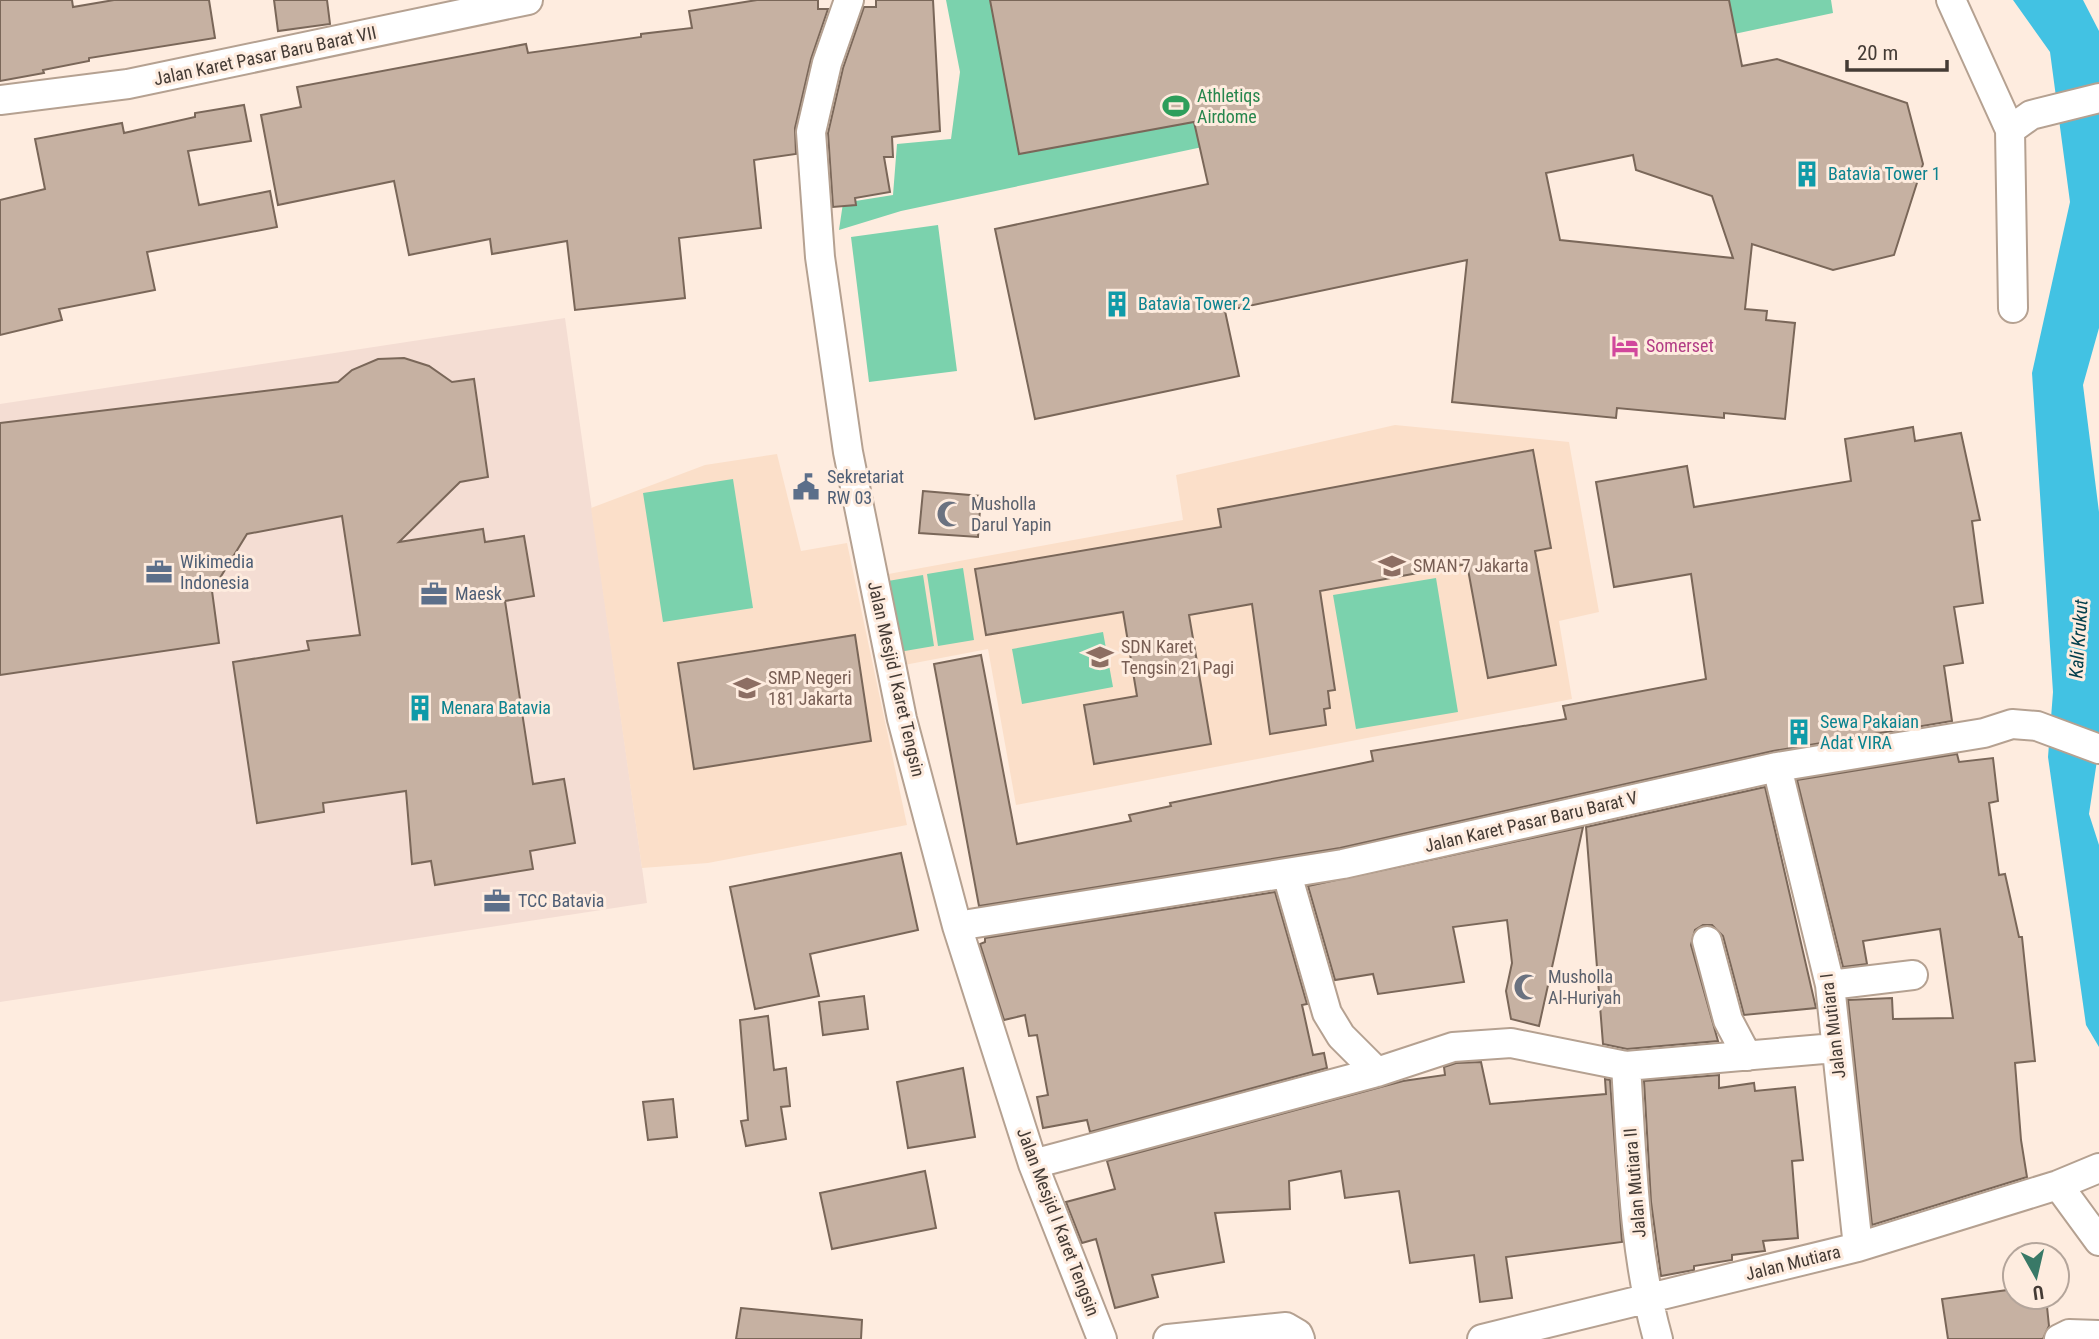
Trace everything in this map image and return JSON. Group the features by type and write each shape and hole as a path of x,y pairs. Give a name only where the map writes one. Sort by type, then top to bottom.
{"street":[{"name":"Jalan Karet Pasar Baru Barat VII","path":"0,100 128,84 528,0"},
{"name":"Jalan Mesjid I Karet Tengsin","path":"849,0 827,63 811,132 820,257 848,452 902,719 957,926 1033,1164 1102,1339"},
{"path":"1951,0 2010,130 2013,308"},
{"path":"2010,130 2031,115 2099,98"},
{"name":"Jalan Karet Pasar Baru Barat V","path":"957,926 1287,874 1777,767 1984,733 2012,724 2037,726 2099,749"},
{"name":"Jalan Mutiara I","path":"1777,767 1830,985 1858,1247"},
{"path":"1287,874 1327,1013 1341,1036 1377,1072"},
{"path":"1706,941 1728,1020 1747,1056"},
{"path":"1830,985 1913,975"},
{"path":"1033,1164 1377,1072 1453,1047 1511,1043 1626,1066 1835,1048"},
{"name":"Jalan Mutiara II","path":"1626,1066 1647,1299 1658,1339"},
{"name":"Jalan Mutiara","path":"1482,1339 1858,1247 2058,1185 2096,1169"},
{"path":"2058,1185 2099,1241"},
{"path":"1168,1339 1286,1327 1298,1334 1300,1339"},
{"path":"2059,1339 2069,1334 2099,1335"}],"shaded area":[{"path":"565,318 647,903 0,1002 0,404"},
{"name":"SMAN 7 Jakarta","path":"1395,425 1569,442 1599,612 1559,621 1572,699 1016,805 988,649 899,666 883,575 1183,520 1176,475"},
{"name":"SMP Negeri 181 Jakarta","path":"777,454 801,551 847,543 907,825 708,863 642,868 591,508 705,465"}],"green space":[{"name":"Athletiqs Airdome","path":"946,0 1831,0 1833,13 901,211 839,230 843,203 893,195 897,144 951,139 960,72"},
{"path":"938,225 957,371 869,382 851,237"},
{"path":"733,479 753,608 663,622 643,493"},
{"path":"963,568 974,640 938,646 927,574"},
{"path":"923,575 934,646 899,652 888,581"},
{"path":"1436,578 1458,712 1356,729 1333,595"},
{"path":"1103,632 1113,687 1022,704 1012,649"}],"water":[{"name":"Kali Krukut","path":"2013,0 2083,0 2099,31 2099,328 2083,385 2099,512 2099,747 2089,814 2099,845 2099,1047 2086,1025 2048,757 2053,692 2032,373 2070,202 2050,52"}],"building":[{"path":"0,0 72,0 73,7 114,0 209,0 215,38 89,58 89,61 43,70 44,73 0,81"},
{"path":"274,0 327,0 330,24 278,31"},
{"path":"757,0 818,0 818,9 828,9 811,59 795,128 796,154 754,160 761,228 679,238 685,298 575,310 567,241 492,254 490,239 409,255 394,181 278,205 261,115 301,107 297,87 526,44 528,53 692,28 689,11"},
{"path":"876,0 933,0 940,131 892,137 893,157 884,157 890,192 855,198 856,205 833,207 828,133 843,68 864,7 876,7"},
{"path":"990,0 1729,0 1742,66 1777,59 1907,103 1923,164 1894,255 1833,270 1752,244 1745,309 1767,311 1766,320 1795,323 1785,419 1724,413 1724,418 1617,408 1616,418 1452,402 1467,260 1225,311 1239,376 1035,419 995,229 1208,184 1194,122 1019,154","holes":["1633,155 1636,170 1712,196 1733,258 1560,240 1546,173"]},
{"path":"244,105 251,141 188,151 199,205 270,191 277,227 147,252 155,290 59,309 62,320 0,335 0,200 45,189 35,139 122,123 124,133 195,117 195,113"},
{"path":"404,358 429,366 452,382 474,379 488,477 460,482 399,542 483,529 485,542 524,536 534,596 505,601 533,784 564,779 575,843 530,851 533,869 435,885 431,861 412,864 406,791 323,803 324,812 257,823 233,662 309,650 307,641 360,635 342,516 247,534 212,591 219,643 0,675 0,423 338,382 352,370 378,359"},
{"path":"1913,427 1915,441 1961,433 1980,520 1972,521 1983,603 1954,607 1963,663 1944,666 1952,721 1773,751 1340,848 979,906 934,664 981,655 1017,844 1131,821 1129,815 1171,806 1170,803 1373,761 1371,751 1566,719 1563,706 1706,679 1691,574 1614,587 1596,482 1687,466 1694,507 1851,481 1845,439"},
{"path":"1533,450 1551,548 1535,551 1556,665 1488,678 1467,564 1320,591 1335,690 1328,691 1330,708 1324,709 1326,725 1270,734 1252,604 1189,615 1211,744 1094,764 1084,705 1137,696 1123,612 986,635 975,569 1221,527 1218,509"},
{"name":"Musholla Darul Yapin","path":"923,491 981,496 978,537 919,533"},
{"path":"855,635 871,741 694,769 678,663"},
{"path":"1957,754 1959,762 1993,758 1998,801 1989,803 1999,875 2005,874 2019,937 2022,937 2035,1061 2015,1063 2027,1177 1872,1225 1848,1000 1892,998 1893,1019 1953,1018 1940,929 1863,941 1867,964 1843,967 1797,780"},
{"path":"1765,787 1816,1008 1744,1015 1723,936 1712,925 1703,925 1695,930 1691,945 1718,1041 1627,1049 1603,1044 1586,827"},
{"path":"1583,827 1539,1026 1511,1019 1506,991 1512,963 1507,920 1453,927 1464,982 1378,994 1373,974 1335,980 1308,886"},
{"path":"901,853 918,930 810,954 819,996 755,1009 730,887"},
{"path":"1275,892 1307,1004 1302,1005 1313,1055 1324,1053 1327,1068 1090,1132 1087,1120 1043,1128 1037,1097 1048,1095 1037,1035 1029,1036 1025,1015 1004,1020 980,944 985,942 985,938"},
{"path":"864,996 868,1029 823,1035 819,1002"},
{"path":"768,1016 774,1070 786,1068 790,1106 781,1107 786,1139 746,1146 741,1121 748,1120 740,1020"},
{"path":"1481,1062 1490,1104 1606,1094 1605,1079 1610,1080 1622,1242 1506,1257 1512,1298 1480,1302 1474,1255 1410,1263 1399,1191 1345,1198 1341,1171 1289,1181 1290,1209 1215,1213 1224,1262 1152,1275 1158,1297 1115,1308 1096,1239 1082,1243 1066,1202 1115,1189 1107,1161 1403,1081 1445,1075 1444,1067 1456,1063"},
{"path":"963,1068 975,1137 908,1148 897,1082"},
{"path":"1719,1075 1719,1088 1754,1083 1755,1091 1795,1087 1803,1160 1792,1161 1798,1238 1763,1241 1765,1251 1732,1255 1732,1260 1694,1266 1694,1270 1661,1276 1651,1202 1644,1081"},
{"path":"673,1099 677,1137 648,1140 643,1102"},
{"path":"925,1171 936,1228 832,1249 820,1193"},
{"path":"2001,1291 2001,1311 2047,1311 2049,1326 2043,1339 1948,1339 1942,1299"},
{"path":"741,1308 862,1320 861,1339 736,1339"}],"place":[{"name":"Athletiqs Airdome","path":"1176,106"},
{"name":"Batavia Tower 1","path":"1807,174"},
{"name":"Batavia Tower 2","path":"1117,304"},
{"name":"Somerset","path":"1625,346"},
{"name":"Sekretariat RW 03","path":"806,487"},
{"name":"Musholla Darul Yapin","path":"950,514"},
{"name":"SMAN 7 Jakarta","path":"1392,566"},
{"name":"Wikimedia Indonesia","path":"159,572"},
{"name":"Maesk","path":"434,594"},
{"name":"SDN Karet Tengsin 21 Pagi","path":"1100,657"},
{"name":"SMP Negeri 181 Jakarta","path":"747,688"},
{"name":"Menara Batavia","path":"420,708"},
{"name":"Sewa Pakaian Adat VIRA","path":"1799,732"},
{"name":"TCC Batavia","path":"497,901"},
{"name":"Musholla Al-Huriyah","path":"1527,987"}]}
